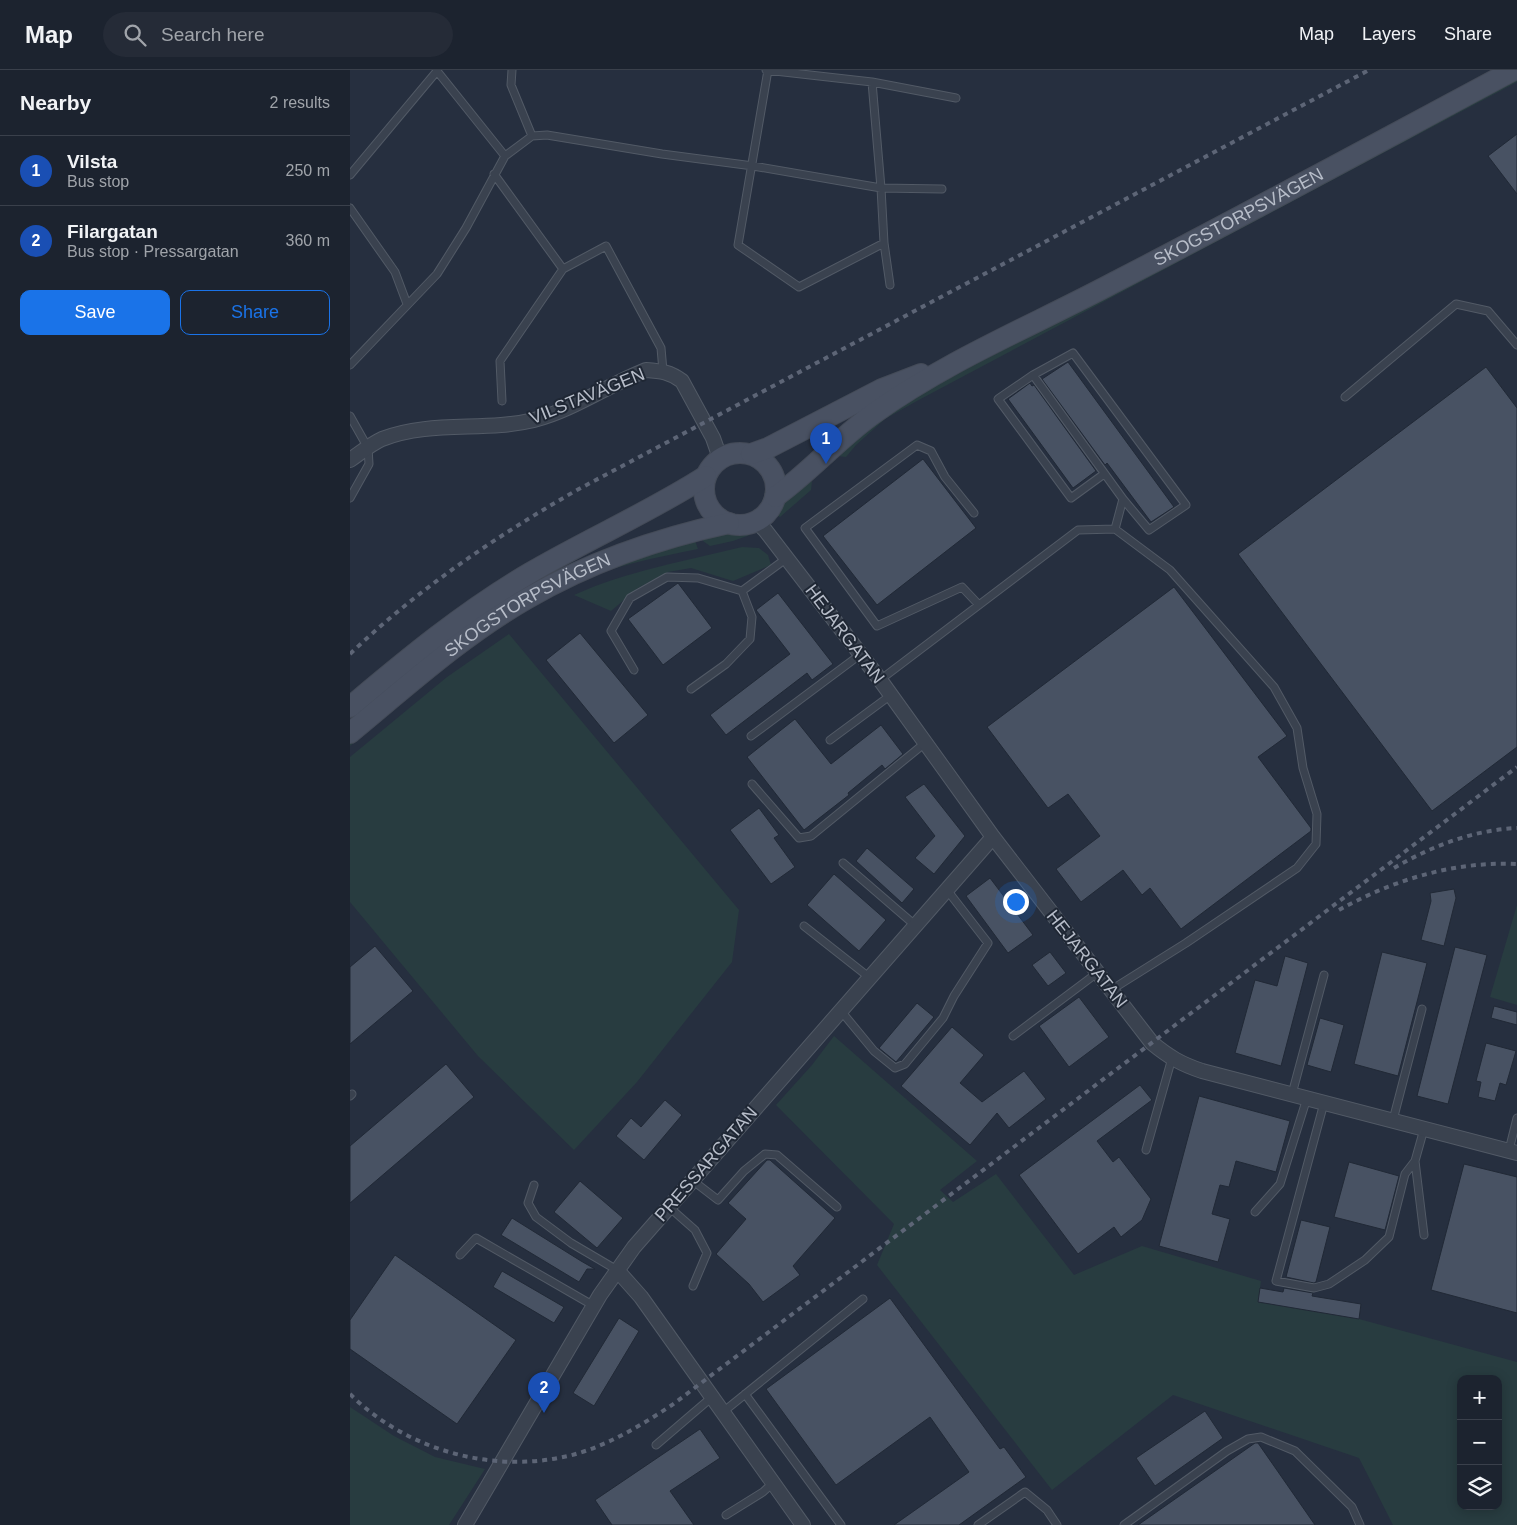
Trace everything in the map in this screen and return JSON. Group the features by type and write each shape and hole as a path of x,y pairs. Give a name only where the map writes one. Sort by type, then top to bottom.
{"main road":[{"name":"SKOGSTORPSVÄGEN","path":"775,497 788,488 836,444 874,413 960,360 1114,283 1514,70"},
{"name":"SKOGSTORPSVÄGEN","path":"751,454 768,448 882,389 960,360"},
{"path":"735,453 751,454 761,459 771,470 776,483 775,497 768,512 756,521 744,525 729,523 718,517 709,507 704,489 706,476 720,458 735,453"},
{"name":"SKOGSTORPSVÄGEN","path":"350,707 460,617 529,574 679,493 706,476"},
{"name":"SKOGSTORPSVÄGEN","path":"350,733 484,626 527,598 566,577 602,561 701,529 729,523"}],"street":[{"name":"VILSTAVÄGEN","path":"350,460 381,440 404,433 513,424 533,420 562,410 646,370 663,371 674,375 682,382 713,438 720,458"},
{"name":"HEJARGATAN","path":"756,521 861,654 993,837 1152,1043 1177,1062 1202,1071 1513,1151"},
{"name":"PRESSARGATAN","path":"468,1524 594,1306 634,1247 993,837"},
{"path":"617,1270 641,1297 803,1525"}],"lane":[{"path":"512,70 511,85 532,136"},
{"path":"884,243 799,287 738,245 753,166 767,70 872,82 956,98"},
{"path":"350,175 437,71 505,156"},
{"path":"872,82 884,243 890,285"},
{"path":"350,366 437,274 466,228 505,156 532,136 547,135 662,154 753,166 881,188 942,189"},
{"path":"494,174 563,269"},
{"path":"350,208 395,272 407,304"},
{"path":"502,401 500,362 563,269 606,246 661,348 663,371"},
{"path":"1345,397 1456,304 1488,311 1517,345"},
{"path":"1033,375 1123,500 1149,530 1186,505 1073,353 1033,375 998,399 1071,498 1104,474"},
{"path":"350,416 368,448 369,464 350,498"},
{"path":"974,513 944,478 930,451 917,445 805,528 877,626 962,587 979,605"},
{"path":"1115,529 1123,500"},
{"path":"880,680 1078,530 1115,529 1170,570 1274,687 1297,728 1303,768 1317,814 1316,844 1297,868 1186,943 1110,990"},
{"path":"742,591 787,558"},
{"path":"634,670 611,631 630,598 666,577 698,578 742,591"},
{"path":"691,689 726,664 750,639 752,617 742,591"},
{"path":"751,736 861,654"},
{"path":"830,740 891,695"},
{"path":"752,784 799,838 811,836 925,743"},
{"path":"843,863 916,926"},
{"path":"841,1011 881,1057 895,1068 905,1064 944,1018 954,996 988,943 947,890"},
{"path":"804,926 870,978"},
{"path":"1013,1036 1097,973"},
{"path":"1292,1094 1324,975"},
{"path":"1393,1120 1422,1009"},
{"path":"1146,1150 1172,1058"},
{"path":"1255,1212 1280,1184 1307,1098"},
{"path":"1324,1103 1276,1281 1314,1288 1329,1284 1365,1260 1389,1237 1405,1174 1416,1161"},
{"path":"1513,1151 1517,1118"},
{"path":"1424,1128 1416,1161 1424,1235"},
{"path":"692,1180 718,1200 744,1171 766,1154 777,1155 837,1206"},
{"path":"534,1186 528,1203 536,1217 571,1243 617,1270"},
{"path":"668,1206 695,1230 706,1254 693,1286"},
{"path":"460,1255 476,1238 594,1306"},
{"path":"723,1412 863,1299"},
{"path":"746,1394 841,1525"},
{"path":"656,1444 712,1397"},
{"path":"1124,1525 1227,1451 1248,1439 1261,1438 1295,1451 1352,1507 1360,1525"},
{"path":"726,1515 763,1492 773,1483"},
{"path":"978,1525 1025,1492 1047,1510 1057,1525"}],"green space":[{"path":"1517,77 1517,82 915,402 885,419 856,445 846,457 837,456 885,415 931,388"},
{"path":"808,478 812,482 811,490 780,517 778,516 782,505"},
{"path":"740,532 750,535 710,546 703,541 701,533"},
{"path":"693,535 698,549 633,563 585,578 511,618 428,679 350,746 350,741 466,646 551,591"},
{"path":"742,547 759,548 768,555 771,565 733,581 691,568 668,572 638,588 611,611 574,595 636,573"},
{"path":"509,634 739,910 732,962 637,1082 574,1150 478,1056 350,902 350,757 447,677"},
{"path":"1517,905 1517,1005 1490,997"},
{"path":"834,1036 977,1161 940,1190 953,1202 996,1174 1074,1275 1142,1246 1261,1281 1258,1302 1359,1319 1517,1362 1517,1525 1393,1525 1359,1458 1173,1395 1052,1490 877,1265 894,1224 776,1105 812,1065"},
{"path":"350,1407 394,1436 435,1457 485,1469 449,1525 350,1525"}],"building":[{"path":"1517,134 1517,194 1488,156"},
{"path":"1068,362 1174,507 1151,522 1107,463 1105,465 1042,379"},
{"path":"1486,367 1517,408 1517,747 1432,811 1238,554"},
{"path":"1030,383 1032,386 1034,385 1096,471 1073,488 1008,399"},
{"path":"923,459 976,528 877,605 823,536"},
{"path":"678,583 712,628 663,665 628,619"},
{"path":"1174,587 1287,736 1258,757 1311,828 1311,831 1181,929 1150,888 1142,895 1123,870 1081,902 1056,869 1100,836 1068,794 1048,808 987,727"},
{"path":"778,593 833,664 812,680 807,673 726,735 710,715 790,654 756,610"},
{"path":"580,633 648,715 614,743 546,660"},
{"path":"795,719 831,764 881,725 903,754 885,769 882,765 848,793 849,795 804,830 747,757"},
{"path":"924,784 965,836 934,874 915,858 935,836 905,797"},
{"path":"759,808 779,835 774,838 795,867 771,884 730,830"},
{"path":"867,848 914,889 902,903 856,861"},
{"path":"834,874 886,920 859,951 807,905"},
{"path":"990,878 1033,935 1008,953 966,896"},
{"path":"1454,889 1456,898 1444,946 1421,940 1431,901 1430,893"},
{"path":"375,946 413,991 350,1044 350,967"},
{"path":"1455,947 1487,955 1448,1104 1417,1096"},
{"path":"1050,952 1066,973 1048,986 1032,965"},
{"path":"1382,952 1427,963 1398,1076 1354,1064"},
{"path":"1285,956 1308,963 1281,1066 1235,1053 1255,980 1277,986"},
{"path":"1079,997 1109,1037 1069,1067 1039,1026"},
{"path":"917,1003 934,1017 896,1062 879,1048"},
{"path":"1494,1006 1517,1012 1517,1025 1491,1018"},
{"path":"1320,1018 1344,1025 1331,1072 1307,1065"},
{"path":"952,1027 984,1055 960,1083 982,1102 1024,1071 1046,1099 1009,1128 997,1113 970,1145 901,1086"},
{"path":"1486,1043 1516,1051 1506,1085 1500,1083 1495,1101 1478,1097 1481,1082 1476,1081"},
{"path":"446,1064 474,1097 350,1203 350,1146"},
{"path":"1140,1085 1152,1100 1097,1141 1113,1162 1119,1157 1151,1199 1142,1220 1121,1237 1114,1227 1078,1254 1019,1175"},
{"path":"1199,1096 1290,1121 1276,1172 1236,1161 1229,1187 1220,1185 1212,1214 1230,1219 1218,1262 1159,1246"},
{"path":"665,1100 682,1115 644,1160 616,1136 631,1118 641,1127"},
{"path":"767,1160 770,1160 835,1218 793,1266 800,1275 763,1302 749,1284 716,1254 746,1219 728,1203"},
{"path":"1349,1162 1399,1176 1385,1230 1334,1217"},
{"path":"1464,1164 1517,1177 1517,1313 1431,1290"},
{"path":"580,1181 623,1218 597,1248 554,1212"},
{"path":"512,1218 595,1269 587,1269 579,1282 501,1235"},
{"path":"1301,1220 1330,1227 1316,1282 1314,1283 1286,1277"},
{"path":"395,1255 516,1340 457,1424 350,1349 350,1320"},
{"path":"502,1271 564,1307 554,1323 493,1287"},
{"path":"1260,1288 1283,1292 1284,1288 1313,1293 1312,1296 1361,1304 1359,1319 1258,1302"},
{"path":"890,1298 1000,1449 1004,1447 1026,1477 959,1525 894,1525 969,1472 930,1417 836,1485 766,1389"},
{"path":"619,1318 639,1331 594,1406 573,1393"},
{"path":"1205,1411 1223,1438 1155,1486 1136,1458"},
{"path":"700,1429 720,1458 670,1491 694,1525 612,1525 595,1500"},
{"path":"1255,1443 1258,1443 1315,1525 1138,1525"}],"railway":[{"path":"350,654 376,630 458,565 516,526 577,490 1369,70"},
{"path":"350,1394 371,1413 394,1428 446,1451 474,1458 502,1461 558,1458 588,1450 617,1438 672,1405 1517,767"},
{"path":"1394,868 1453,840 1485,832 1517,828"},
{"path":"1339,910 1402,881 1447,869 1493,864 1517,864"}],"place":[{"name":"Vilsta","path":"826,464"},
{"name":"Filargatan","path":"544,1413"}]}
